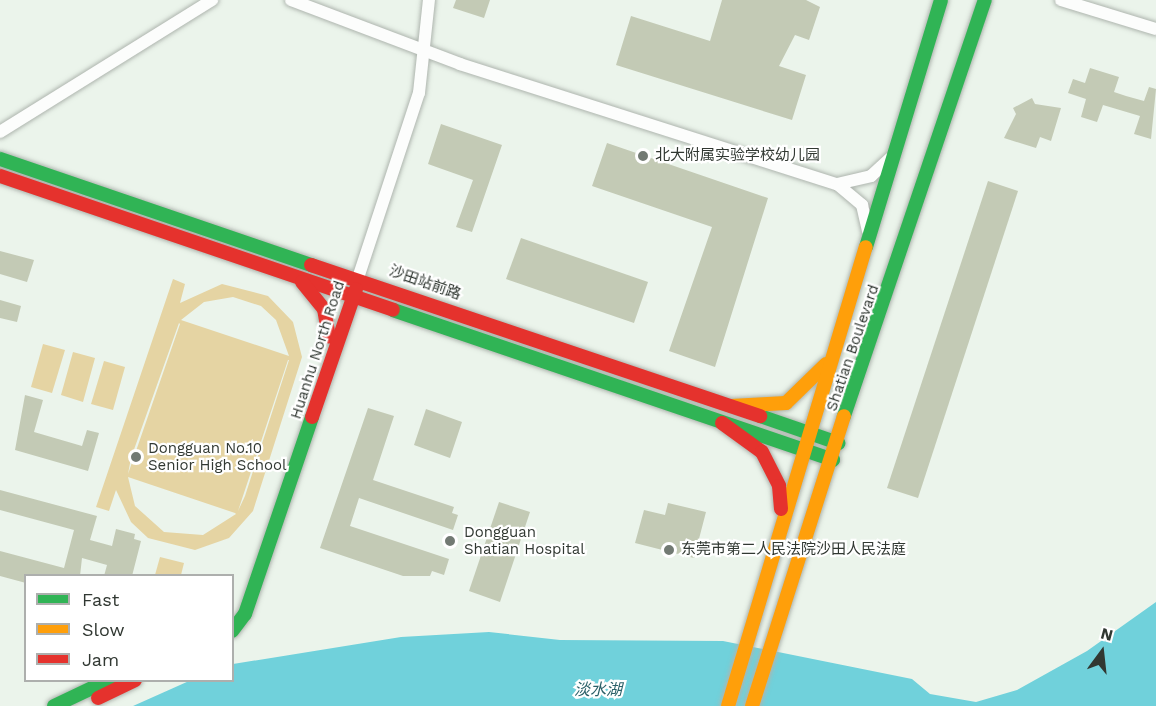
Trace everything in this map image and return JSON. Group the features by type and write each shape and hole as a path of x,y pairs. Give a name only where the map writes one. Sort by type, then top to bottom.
{"street":[{"path":"0,132 212,0"},
{"path":"291,0 425,52 837,184 862,205 869,233"},
{"path":"358,278 419,93 429,0"},
{"name":"Shatian Boulevard","path":"728,706 750,620 836,346 940,0"},
{"name":"Shatian Boulevard","path":"752,706 773,627 838,443 985,0"},
{"path":"1061,0 1156,29"},
{"path":"837,184 871,176 892,156"},
{"name":"沙田站前路","path":"0,159 358,278 838,443"},
{"path":"0,176 832,460"},
{"path":"296,278 317,296 329,337"},
{"name":"Huanhu North Road","path":"234,606 329,337 358,278"},
{"name":"Huanhu North Road","path":"234,628 245,614 349,296"},
{"path":"731,406 786,403 820,373 836,346"},
{"path":"722,423 762,452 772,468 780,524"},
{"path":"54,706 107,682"},
{"path":"80,706 133,682"}],"shaded area":[{"path":"173,279 185,284 180,303 222,284 268,296 293,322 302,357 253,511 229,538 195,550 148,538 131,522 116,490 109,511 96,507","holes":["233,297 261,306 276,320 289,356 181,320 204,302","179,323 128,474 131,458","288,360 245,496 238,511","128,477 236,514 203,535 164,532 135,506"]},
{"path":"43,344 65,350 52,393 31,387"},
{"path":"73,352 95,358 83,402 61,395"},
{"path":"104,361 125,367 113,410 91,404"},
{"path":"160,557 184,563 181,574 155,574"}],"water":[{"name":"淡水湖","path":"1156,602 1156,706 133,706 187,682 234,682 234,664 401,637 489,632 560,640 723,641 912,679 930,694 976,702 1017,690 1087,651"}],"building":[{"path":"456,0 490,0 484,18 453,8"},
{"path":"722,0 806,0 820,7 809,40 795,35 779,66 806,75 792,120 616,65 631,16 710,41"},
{"path":"1090,68 1119,77 1114,92 1126,96 1144,101 1149,87 1156,89 1151,139 1134,134 1140,116 1103,105 1097,122 1081,117 1086,99 1068,93 1073,79 1085,83"},
{"path":"1032,98 1035,104 1061,108 1051,141 1040,137 1036,148 1004,138 1016,114 1013,108"},
{"path":"441,124 502,145 472,232 456,227 473,180 428,164"},
{"path":"607,143 768,198 715,367 669,351 712,227 592,186"},
{"path":"988,181 1018,191 918,498 887,488"},
{"path":"521,238 648,282 634,323 506,279"},
{"path":"0,251 34,260 27,282 0,274"},
{"path":"0,300 21,306 17,322 0,318"},
{"path":"25,395 43,400 34,432 82,446 87,430 99,433 88,471 15,450"},
{"path":"368,408 394,416 373,480 454,507 452,513 458,515 453,530 359,498 350,526 449,559 444,575 432,571 430,576 403,576 320,548"},
{"path":"426,409 462,422 450,458 414,445"},
{"path":"0,490 97,516 90,540 112,546 116,529 135,534 134,539 141,541 133,574 105,574 107,565 82,558 80,574 24,574 24,582 0,576 0,551 64,568 74,530 0,510"},
{"path":"499,502 530,512 500,602 469,591"},
{"path":"668,503 706,512 694,558 635,543 644,510 665,515"}],"traffic: fast":[{"path":"866,247 941,0"},
{"path":"844,416 985,0"},
{"path":"0,159 311,265"},
{"path":"393,310 833,460"},
{"path":"760,416 838,443"},
{"path":"234,628 245,614 312,417"},
{"path":"54,706 105,682"}],"traffic: slow":[{"path":"728,706 866,247"},
{"path":"731,406 786,403 826,364"},
{"path":"752,706 844,416"}],"traffic: jam":[{"path":"0,176 393,310"},
{"path":"311,265 760,416"},
{"path":"302,282 324,309 329,337"},
{"path":"312,417 356,289"},
{"path":"722,423 762,452 779,486 781,509"},
{"path":"98,698 131,682"}],"place":[{"name":"北大附属实验学校幼儿园","path":"643,156"},
{"name":"Dongguan No.10 Senior High School","path":"136,457"},
{"name":"Dongguan Shatian Hospital","path":"450,541"},
{"name":"东莞市第二人民法院沙田人民法庭","path":"669,550"}]}
